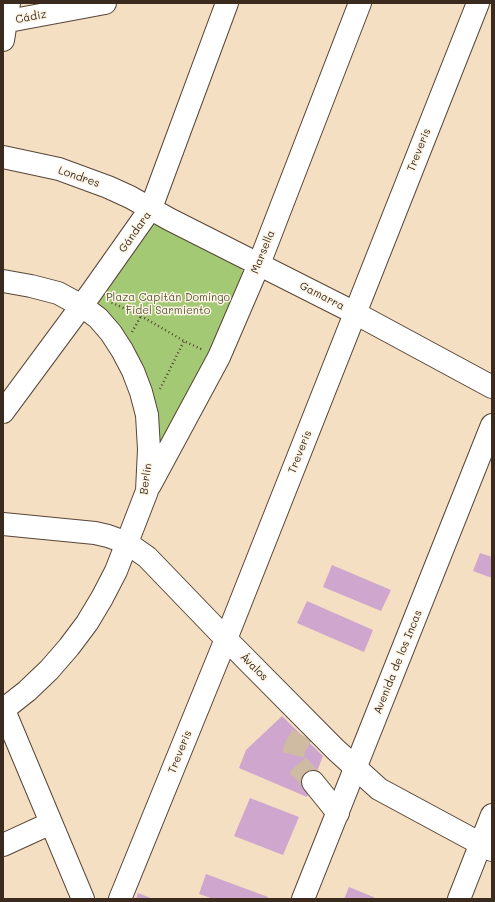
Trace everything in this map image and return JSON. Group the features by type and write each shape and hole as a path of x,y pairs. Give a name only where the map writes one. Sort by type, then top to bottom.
{"street":[{"name":"Cádiz","path":"5,22 105,3"},
{"name":"Gándara","path":"3,412 87,299 151,208 227,3"},
{"name":"Marsella","path":"146,491 219,357 259,264 360,3"},
{"name":"Treveris","path":"120,899 226,639 355,313 482,9"},
{"name":"Londres","path":"3,157 59,169 108,187 151,208"},
{"name":"Gamarra","path":"151,208 169,219 355,313 492,387"},
{"name":"Berlín","path":"3,281 87,299 98,318 111,333 122,350 142,392 147,415 150,449 146,491 116,571 102,598 87,623 49,670 27,691 3,709"},
{"name":"Avenida de los Incas","path":"304,899 492,425"},
{"name":"Ávalos","path":"3,524 95,533 127,543 147,556 226,639 306,729 356,768 379,789 486,847"},
{"path":"3,709 83,899"},
{"path":"313,782 338,813"},
{"path":"459,899 486,847 492,815"},
{"path":"3,845 51,823"}],"path":[{"path":"87,299 141,316 184,341 219,357"},
{"path":"147,415 184,341"}],"green space":[{"name":"Plaza Capitán Domingo Fidel Sarmiento","path":"162,224 236,260 243,272 244,282 165,448 158,449 121,341 98,302 151,225"}],"building":[{"path":"480,553 492,557 492,578 473,571"},
{"path":"332,565 391,590 381,611 323,587"},
{"path":"307,601 373,630 364,652 297,623"},
{"path":"282,716 323,756 307,797 239,768 246,750"},
{"path":"250,798 299,817 283,855 234,836"},
{"path":"206,874 268,897 267,899 214,899 199,894"},
{"path":"349,887 378,899 344,899"},
{"path":"138,893 153,899 136,899"}],"tunnel":[{"path":"302,735 295,747 293,755 296,763 313,782"}]}
